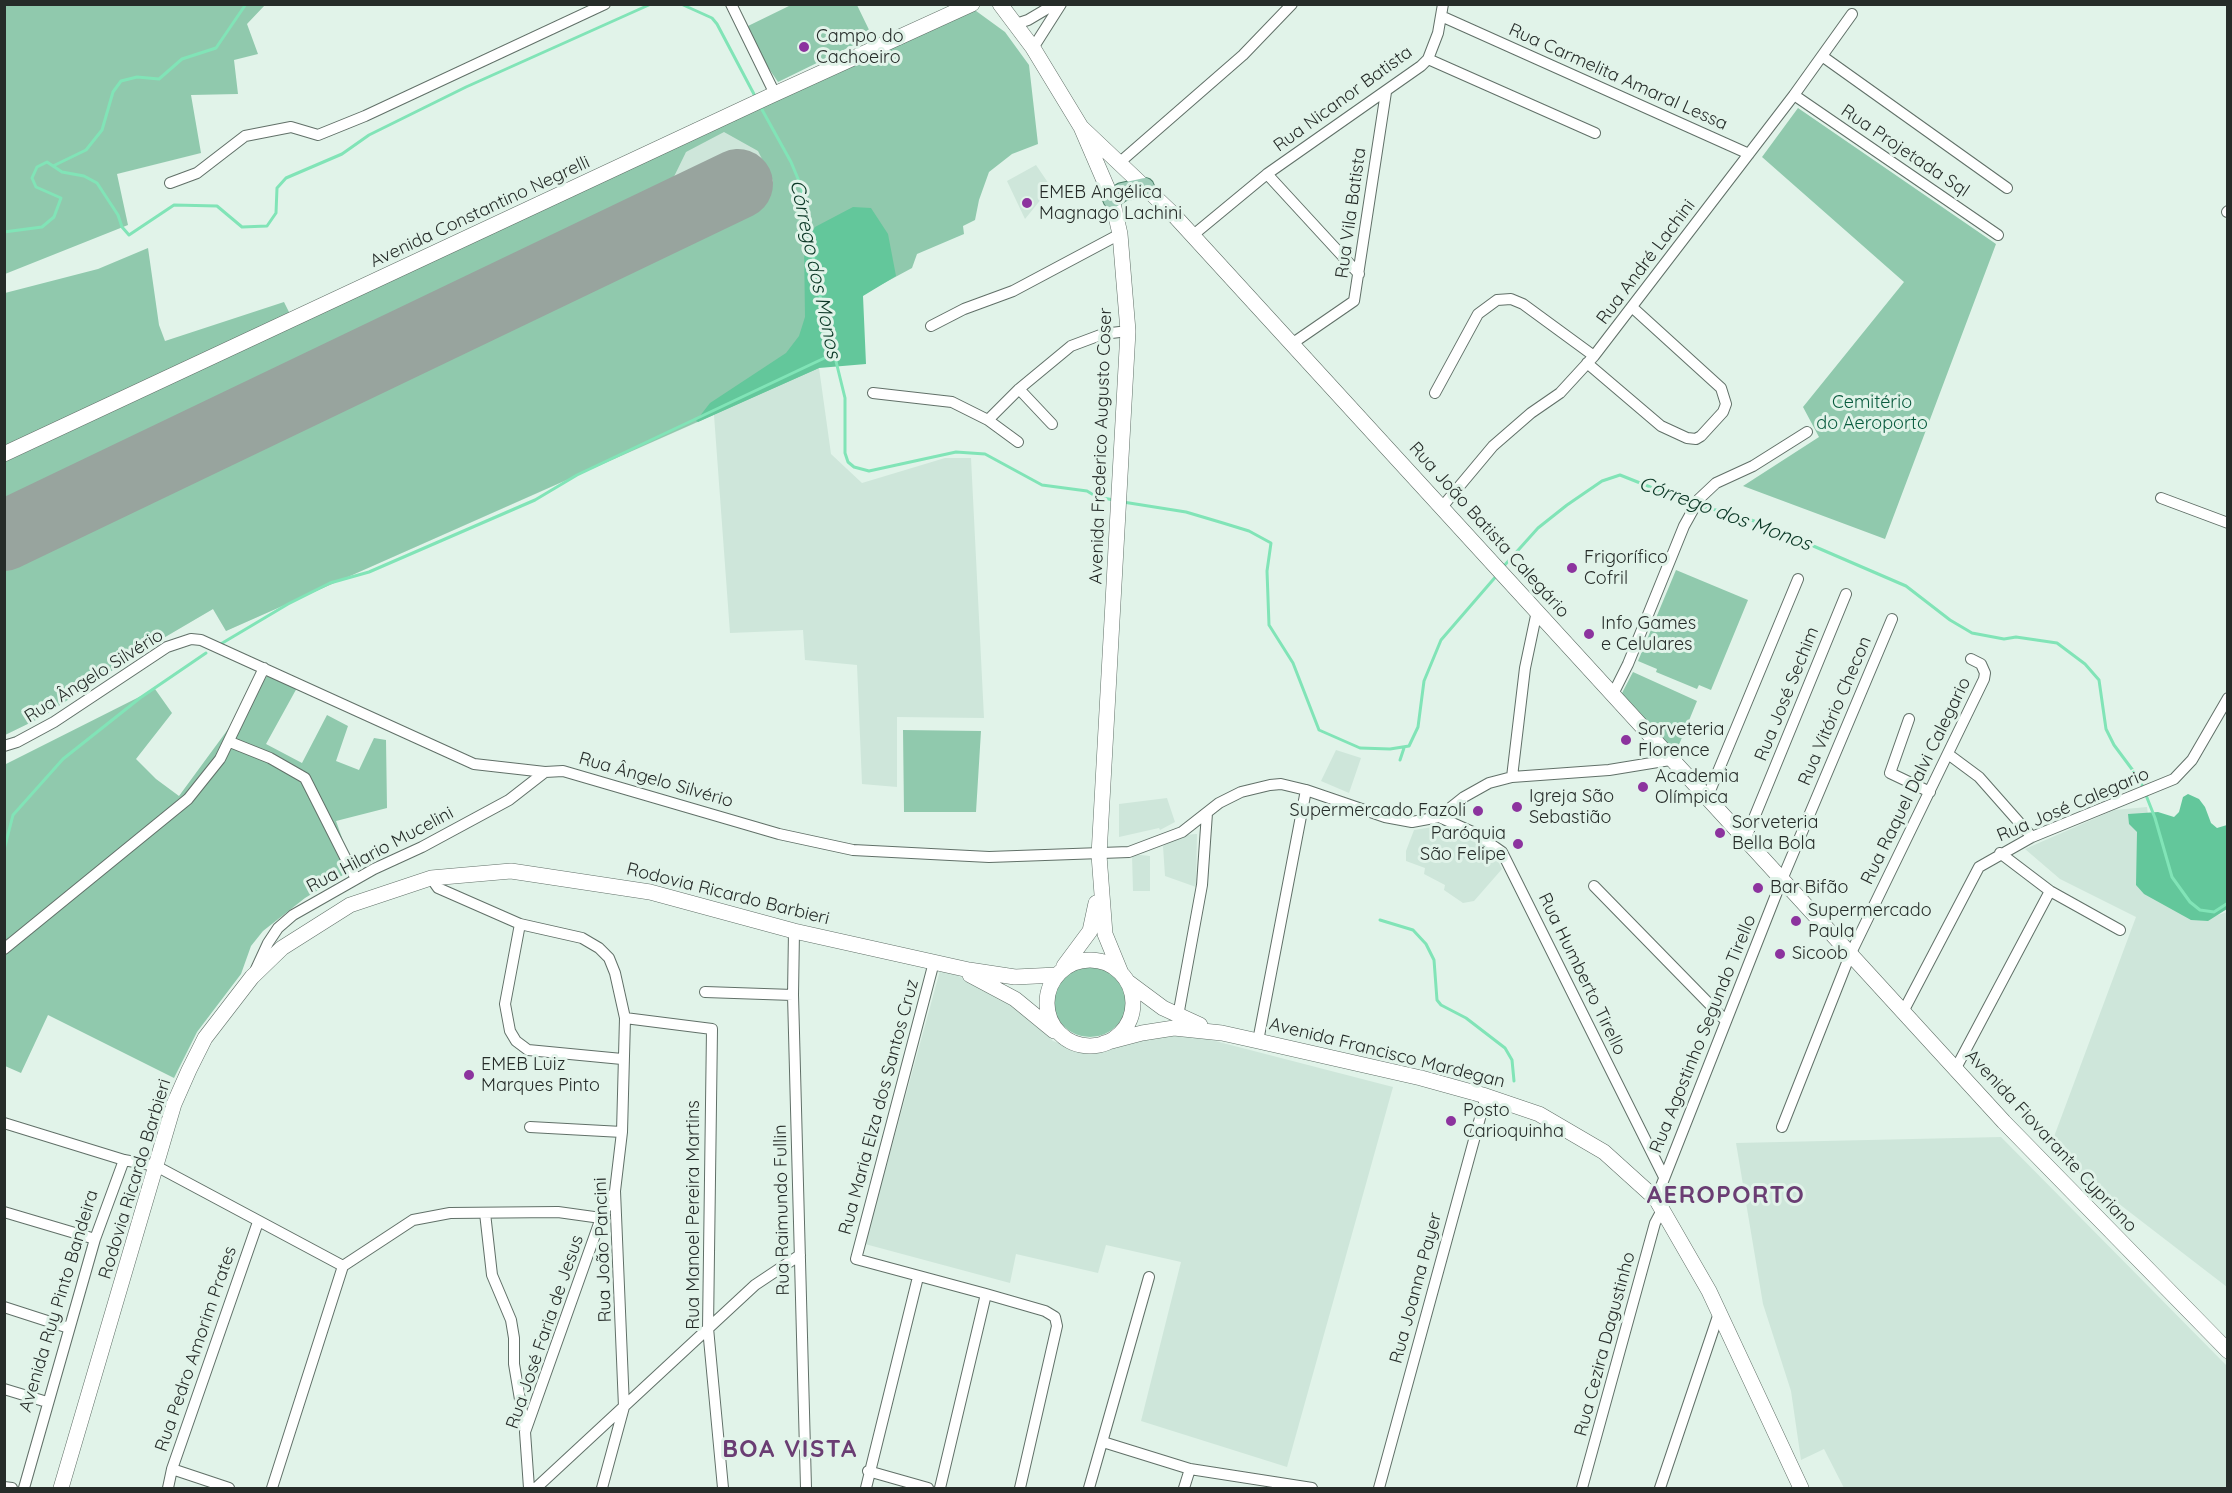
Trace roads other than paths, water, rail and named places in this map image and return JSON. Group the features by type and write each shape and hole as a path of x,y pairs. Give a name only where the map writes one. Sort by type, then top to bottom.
{"main road":[{"name":"Avenida Constantino Negrelli","path":"4,454 972,4"},
{"name":"Avenida Frederico Augusto Coser","path":"1000,4 1033,48 1081,127 1112,200 1120,234 1128,332 1099,855 1105,934 1124,977"},
{"name":"Rua João Batista Calegário","path":"1081,127 1145,187 1293,343 1781,882 1850,955"},
{"path":"1101,174 1119,163"},
{"path":"1112,200 1122,192 1145,187"},
{"name":"Rodovia Ricardo Barbieri","path":"61,1488 174,1104 201,1046 252,977 282,948 350,905 430,878 511,871 650,892 794,931 939,963"},
{"name":"Avenida Frederico Augusto Coser","path":"1060,972 1090,931 1100,886"},
{"name":"Avenida Fiovarante Cypriano","path":"1850,955 1904,1010 2014,1132 2228,1351"},
{"path":"1093,960 1108,964 1124,977 1132,996 1132,1013 1119,1034 1104,1043 1088,1046 1064,1037 1006,993 939,963 1015,977 1060,972 1077,962 1093,960"},
{"path":"1060,972 1047,996 1047,1012 1054,1026 1064,1037"},
{"name":"Avenida Francisco Mardegan","path":"1124,977 1142,994 1178,1016 1222,1033"},
{"name":"Avenida Francisco Mardegan","path":"1104,1043 1142,1033 1174,1028 1222,1033 1420,1078 1486,1096 1539,1114 1604,1152 1659,1204 1719,1313 1801,1488"}],"street":[{"path":"170,183 197,173 245,136 291,127 318,135 365,116 606,4"},
{"path":"731,4 771,96"},
{"path":"1016,24 1055,4"},
{"path":"1033,48 1061,4"},
{"path":"1119,163 1243,55 1292,4"},
{"path":"1428,59 1443,4"},
{"name":"Rua André Lachini","path":"1442,507 1493,446 1531,413 1560,393 1591,359 1633,308 1794,95 1852,14"},
{"name":"Rua Carmelita Amaral Lessa","path":"1441,16 1749,154"},
{"name":"Rua Projetada Sql","path":"1822,56 2007,188"},
{"name":"Rua Nicanor Batista","path":"1192,236 1267,174 1386,92 1428,59 1595,133"},
{"name":"Rua Vila Batista","path":"1293,343 1354,301 1386,92"},
{"name":"Rua Projetada Sql","path":"1794,95 1998,235"},
{"path":"1267,174 1359,274"},
{"path":"931,326 964,309 1013,291 1120,234"},
{"path":"1435,393 1478,314 1497,300 1511,299 1523,304 1591,359 1661,426 1687,438 1696,439 1723,412 1726,404 1721,388 1633,308"},
{"path":"988,420 1019,389 1071,346 1103,334 1128,332"},
{"path":"1019,389 1052,424"},
{"path":"873,393 952,402 988,420 1018,442"},
{"path":"1612,696 1628,664 1688,518 1699,500 1716,483 1753,466 1807,432"},
{"path":"2161,498 2228,523"},
{"path":"1707,798 1798,579"},
{"name":"Rua José Sechim","path":"1745,840 1846,594"},
{"path":"1512,777 1525,668 1537,611"},
{"name":"Rua Vitório Checon","path":"1781,882 1892,619"},
{"name":"Rua Ângelo Silvério","path":"4,746 17,742 54,722 167,646 201,640 474,764 545,772 563,771 779,834 853,850 989,857 1099,855 1129,852 1182,832 1220,803 1257,787 1281,784 1306,790 1385,817 1412,822 1439,817"},
{"name":"Rua Raquel Dalvi Calegario","path":"1782,1127 1850,955 1984,679 1985,673 1981,664 1971,659"},
{"path":"4,949 188,799 220,759 230,742 264,668"},
{"name":"Rua José Calegario","path":"1904,1010 1979,867 2000,853 2032,837 2174,779 2192,760 2228,699"},
{"path":"1909,719 1890,773 1930,792"},
{"path":"230,742 270,758 305,778 356,879"},
{"path":"1948,754 1979,777 2032,837"},
{"path":"1439,817 1464,796 1489,783 1512,777 1600,771 1670,760"},
{"name":"Rua Hilario Mucelini","path":"252,977 268,943 278,928 293,915 356,879 422,847 509,800 545,772"},
{"path":"1258,1041 1306,790"},
{"path":"1178,1016 1202,885 1207,813"},
{"name":"Rua Humberto Tirello","path":"1439,817 1475,833 1502,852 1664,1177"},
{"path":"2000,853 2050,891 2120,930"},
{"name":"Rua João Pancini","path":"430,878 438,888 520,924 582,938 599,948 609,958 615,973 625,1018 622,1059 622,1132 615,1191 624,1407 602,1488"},
{"name":"Rua Agostinho Segundo Tirello","path":"1659,1204 1664,1177 1781,882"},
{"path":"1594,886 1726,1021"},
{"path":"1956,1068 2050,891"},
{"path":"520,924 505,1004 510,1031 516,1041 528,1050 622,1059"},
{"name":"Rua Raimundo Fullin","path":"794,931 793,994 806,1488"},
{"name":"Rua Maria Elza dos Santos Cruz","path":"918,1277 856,1259 939,963"},
{"path":"705,992 793,994"},
{"name":"Rua Manoel Pereira Martins","path":"625,1018 712,1029 708,1328 723,1488"},
{"name":"Rua Joanna Payer","path":"1378,1488 1486,1096"},
{"path":"4,1123 124,1161 156,1166 343,1266"},
{"path":"530,1127 622,1132"},
{"name":"Avenida Ruy Pinto Bandeira","path":"24,1488 95,1239 124,1161"},
{"name":"Rua José Faria de Jesus","path":"529,1488 525,1432 601,1218 615,1191"},
{"name":"Rua Cezira Dagustinho","path":"1582,1488 1659,1204"},
{"path":"4,1212 95,1239"},
{"path":"272,1488 343,1266 413,1220 450,1213 558,1212 601,1218"},
{"path":"485,1213 492,1275 511,1320 514,1364 525,1432"},
{"name":"Rua Pedro Amorim Prates","path":"168,1488 172,1469 258,1222"},
{"path":"536,1488 755,1285 800,1255"},
{"path":"866,1488 868,1471 918,1277 1045,1311 1055,1317 1057,1326 1020,1488"},
{"path":"1089,1488 1149,1277"},
{"path":"940,1488 986,1294"},
{"path":"4,1307 69,1328"},
{"path":"1660,1488 1719,1313"},
{"path":"4,1389 47,1402"},
{"path":"1103,1442 1190,1469 1264,1486 1312,1488"},
{"path":"172,1469 229,1488"},
{"path":"1184,1488 1190,1469"},
{"path":"868,1471 928,1488"},
{"path":"4,1486 12,1488"}],"waterway":[{"path":"53,166 86,150 102,130 113,92 121,81 137,77 159,79 182,59 216,48 246,4"},
{"name":"Córrego dos Monos","path":"4,232 42,227 54,217 61,198 36,187 32,178 37,167 47,162 62,172 84,176 97,183 129,235 174,205 217,206 242,227 267,226 276,213 277,188 286,178 342,154 369,135 466,87 651,4"},
{"name":"Córrego dos Monos","path":"681,4 712,18 717,24 756,98"},
{"name":"Córrego dos Monos","path":"760,106 791,162 801,186 813,243 815,288 820,296 845,398 845,453 848,462 854,467 869,471 956,452 985,454 1042,485 1087,491 1097,497 1114,500"},
{"path":"219,645 288,604 330,583 369,572 535,500 577,475 833,354"},
{"name":"Córrego dos Monos","path":"1503,567 1538,528 1567,505 1602,481 1620,475 1698,506 1738,515 1767,526 1906,586 1950,620 1972,633 2004,639 2016,637 2057,643 2085,664 2099,680 2106,729 2114,745 2140,780 2155,818 2172,877 2190,902 2200,910 2214,912 2228,903"},
{"name":"Córrego dos Monos","path":"1123,502 1186,512 1249,531 1271,543 1267,571 1269,625 1293,663 1319,730 1360,748 1390,749 1409,746 1418,727 1424,681 1441,640 1498,574"},
{"path":"4,850 13,815 63,759 140,698 206,653"},
{"path":"1400,760 1404,748"},
{"path":"1380,920 1413,930 1426,944 1434,960 1437,1000 1441,1005 1466,1018 1505,1048 1512,1060 1514,1081"}],"place":[{"name":"Campo do Cachoeiro","path":"804,47"},
{"name":"EMEB Angélica Magnago Lachini","path":"1027,203"},
{"name":"Frigorífico Cofril","path":"1572,568"},
{"name":"Info Games e Celulares","path":"1589,634"},
{"name":"Sorveteria Florence","path":"1626,740"},
{"name":"Academia Olímpica","path":"1643,787"},
{"name":"Igreja São Sebastião","path":"1517,807"},
{"name":"Supermercado Fazoli","path":"1478,811"},
{"name":"Sorveteria Bella Bola","path":"1720,833"},
{"name":"Paróquia São Felipe","path":"1518,844"},
{"name":"Bar Bifão","path":"1758,888"},
{"name":"Supermercado Paula","path":"1796,921"},
{"name":"Sicoob","path":"1780,954"},
{"name":"EMEB Luiz Marques Pinto","path":"469,1075"},
{"name":"Posto Carioquinha","path":"1451,1121"}],"district":[{"name":"AEROPORTO","path":"1726,1196"},
{"name":"BOA VISTA","path":"790,1450"}],"park label":[{"name":"Cemitério do Aeroporto","path":"1872,413"}]}
